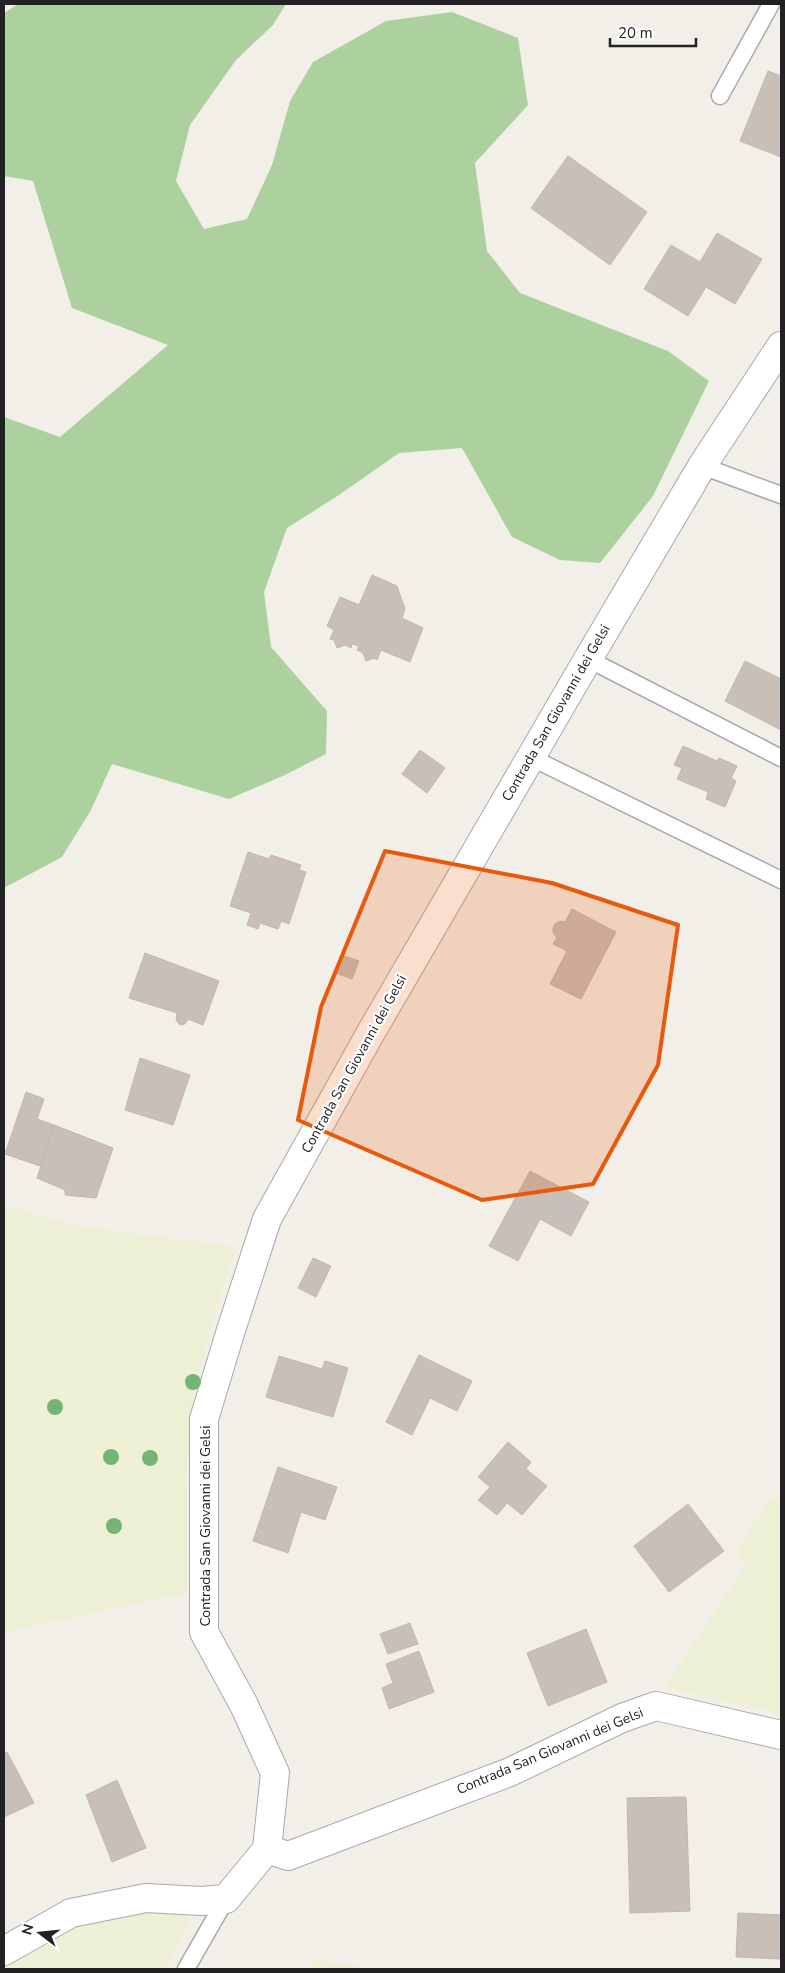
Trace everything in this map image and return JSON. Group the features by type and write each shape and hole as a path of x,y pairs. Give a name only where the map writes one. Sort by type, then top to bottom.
{"street":[{"name":"Contrada San Giovanni dei Gelsi","path":"779,356 702,466 588,658 370,1034 267,1220 204,1419 204,1632 244,1705 275,1774 267,1850 288,1856 510,1772 622,1718 656,1706 781,1735"},
{"path":"4,1952 71,1913 146,1898 226,1899 267,1850"}],"lane":[{"path":"720,96 770,4"},
{"path":"702,466 781,495"},
{"path":"588,658 781,758"},
{"path":"530,757 781,880"},
{"path":"186,1969 226,1899"}],"highlighted area":[{"path":"385,851 552,883 678,925 658,1065 593,1184 482,1200 298,1120 321,1007"}],"green space":[{"path":"18,4 286,4 273,25 236,60 190,125 176,181 204,229 247,219 272,165 290,101 313,62 386,21 452,12 518,38 528,105 475,163 487,251 520,293 668,351 709,381 653,496 600,563 560,560 512,537 462,448 399,453 339,495 287,528 264,592 271,647 327,711 326,754 283,776 229,799 112,764 91,810 62,857 4,888 4,417 60,437 168,345 72,308 33,181 4,176 4,13"},
{"path":"4,1205 78,1226 236,1247 210,1331 194,1393 186,1474 187,1593 4,1632"},
{"path":"771,1497 781,1500 781,1714 664,1687 745,1566 736,1551"},
{"path":"152,1902 192,1911 166,1969 4,1969 4,1964 51,1929"},
{"path":"310,1958 374,1969 311,1969"}],"building":[{"path":"768,71 781,76 781,157 740,141"},
{"path":"568,156 647,212 610,265 531,208"},
{"path":"717,233 762,259 735,304 706,287 688,316 644,289 671,245 700,262"},
{"path":"372,575 397,586 405,609 402,618 423,628 410,662 381,650 377,660 374,658 366,661 363,653 357,650 359,646 352,644 351,648 346,645 337,648 334,640 330,639 334,630 327,626 340,597 359,605"},
{"path":"745,661 781,679 781,730 725,701"},
{"path":"683,746 717,761 719,758 737,766 731,778 736,781 725,807 706,799 708,792 677,779 682,768 674,765"},
{"path":"420,750 445,768 427,793 402,774"},
{"path":"248,852 269,859 271,855 301,865 299,870 306,872 289,924 281,921 278,929 260,923 258,929 247,925 251,913 230,906"},
{"path":"572,909 616,932 581,999 550,984 567,951 553,944 557,938 553,933 553,928 560,921 565,922"},
{"path":"145,953 219,981 203,1025 188,1019 185,1024 180,1025 176,1020 177,1013 129,998"},
{"path":"341,955 359,961 352,979 335,973"},
{"path":"140,1058 190,1075 173,1125 125,1110"},
{"path":"26,1092 44,1099 37,1119 54,1125 40,1166 5,1154"},
{"path":"54,1125 113,1148 96,1198 65,1195 65,1190 37,1178"},
{"path":"530,1171 589,1202 571,1236 540,1219 518,1261 489,1246"},
{"path":"313,1258 331,1266 316,1297 298,1288"},
{"path":"419,1355 472,1381 457,1411 430,1398 412,1435 386,1422"},
{"path":"279,1356 322,1369 325,1361 348,1368 333,1417 266,1397"},
{"path":"508,1442 531,1462 526,1469 547,1486 522,1515 507,1503 497,1515 478,1500 490,1487 478,1477"},
{"path":"278,1467 337,1487 325,1520 301,1512 288,1553 253,1541"},
{"path":"688,1504 724,1551 669,1592 634,1546"},
{"path":"410,1623 418,1644 388,1654 380,1634"},
{"path":"586,1629 607,1682 548,1706 527,1653"},
{"path":"419,1651 434,1692 389,1709 382,1688 393,1683 386,1664"},
{"path":"7,1752 34,1803 4,1817 4,1753"},
{"path":"117,1780 146,1848 112,1862 86,1795"},
{"path":"686,1797 690,1911 630,1913 627,1798"},
{"path":"738,1913 781,1915 781,1959 736,1957"}]}
